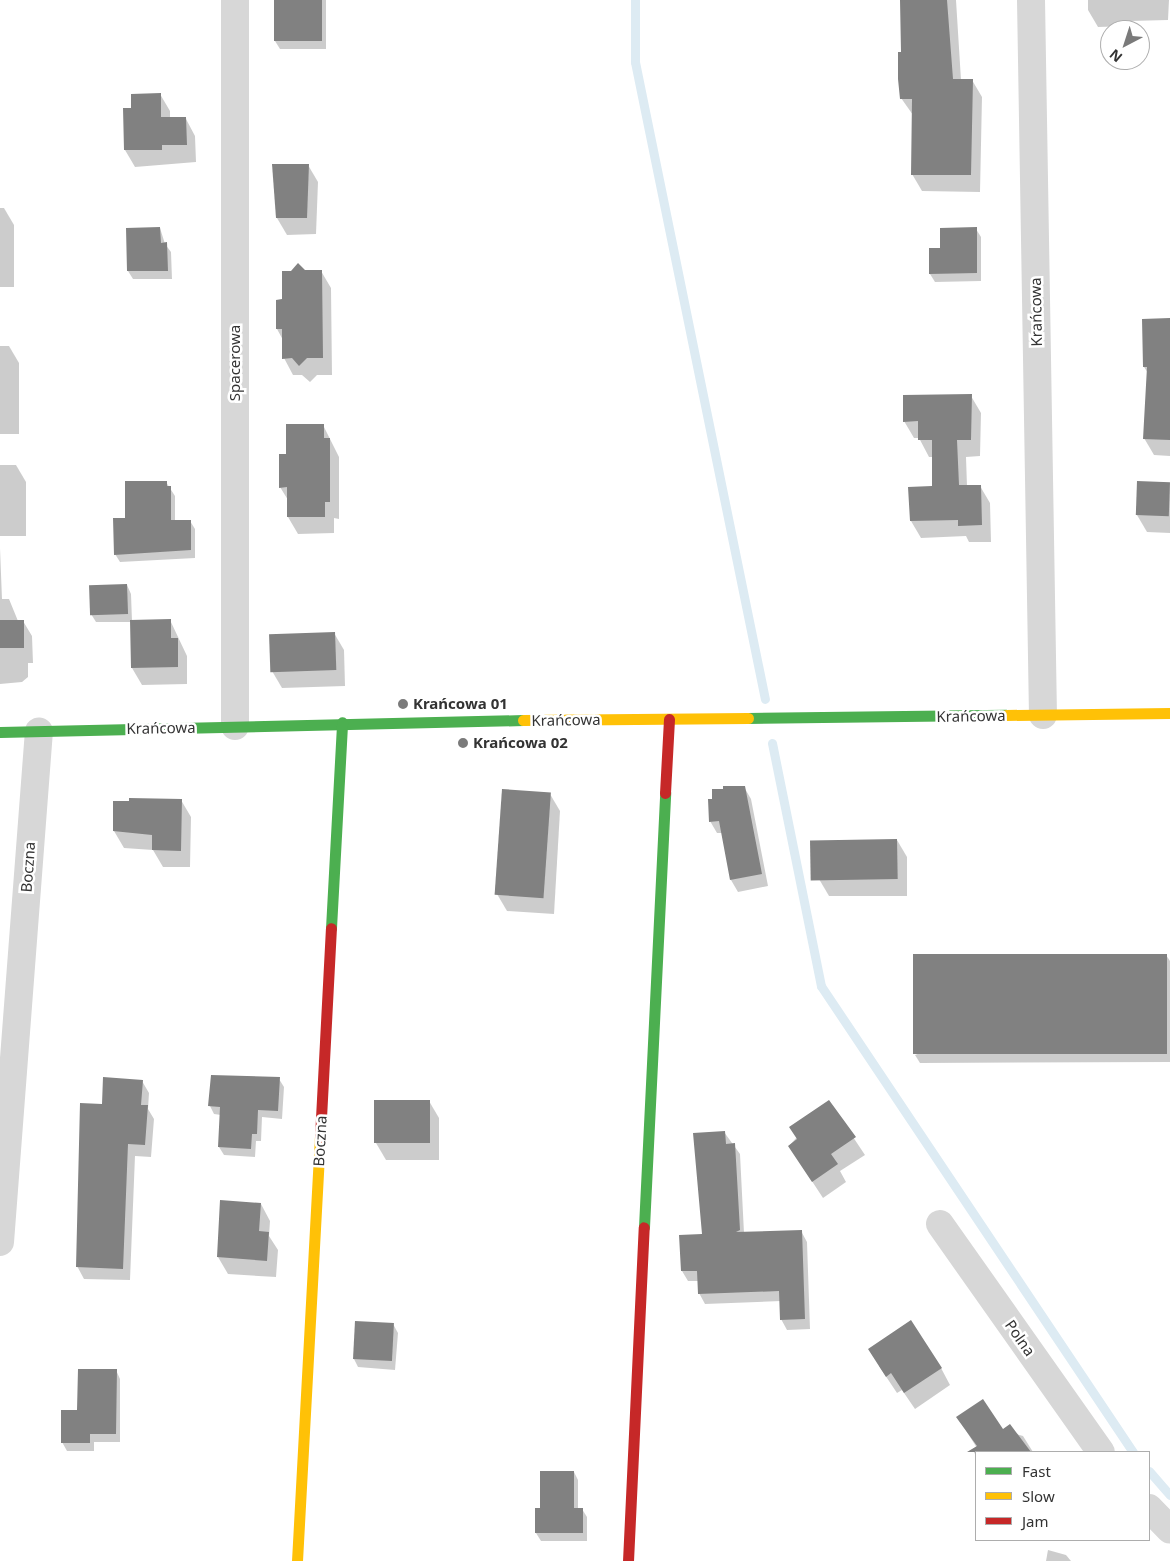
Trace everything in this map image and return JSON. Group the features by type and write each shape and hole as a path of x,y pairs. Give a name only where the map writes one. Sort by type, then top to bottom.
{"street":[{"name":"Spacerowa","path":"235,0 236,726"},
{"name":"Krańcowa","path":"1031,0 1043,715"},
{"name":"Krańcowa","path":"0,732 342,722 1170,713"},
{"path":"628,1561 669,719"},
{"name":"Boczna","path":"297,1561 342,722"},
{"name":"Boczna","path":"0,1242 39,731"},
{"name":"Polna","path":"940,1224 1100,1451"},
{"path":"1150,1509 1170,1530"}],"building":[{"path":"274,0 322,0 322,41 274,41"},
{"path":"900,0 947,0 953,79 973,79 971,175 911,175 912,99 900,99 898,79 898,52 901,52"},
{"path":"161,93 161,117 186,117 187,145 162,145 162,150 124,150 123,108 131,108 131,94"},
{"path":"272,164 309,164 307,218 276,218"},
{"path":"160,227 161,243 167,242 168,271 127,271 126,228"},
{"path":"977,227 977,273 929,274 929,248 940,248 940,228"},
{"path":"298,263 305,270 322,270 323,358 307,358 299,366 292,358 282,359 282,329 276,329 276,300 282,299 282,271 291,271"},
{"path":"1170,318 1170,440 1143,439 1147,367 1143,367 1142,319"},
{"path":"972,394 971,440 957,440 959,485 981,485 982,525 958,526 958,520 910,521 908,487 932,486 932,440 918,440 918,421 903,422 903,395"},
{"path":"286,424 324,424 324,438 330,438 330,502 325,502 325,517 287,517 287,487 279,488 279,454 286,454"},
{"path":"125,481 167,481 167,486 171,486 171,520 191,520 191,550 114,555 113,518 125,518"},
{"path":"1137,481 1170,482 1169,516 1136,515"},
{"path":"127,584 128,614 90,615 89,585"},
{"path":"171,619 171,638 178,638 178,667 131,668 130,620"},
{"path":"0,620 24,620 24,648 0,648"},
{"path":"335,632 336,670 270,672 269,634"},
{"path":"723,786 745,786 762,874 730,880 719,821 709,822 708,799 712,799 712,789 723,789"},
{"path":"502,789 551,792 543,898 495,895"},
{"path":"129,798 182,799 181,851 152,850 152,835 113,831 113,801 129,801"},
{"path":"897,839 898,879 811,881 810,841"},
{"path":"913,954 1167,954 1167,1054 913,1054"},
{"path":"211,1075 280,1077 278,1111 258,1110 257,1134 252,1134 251,1149 218,1147 220,1107 208,1106"},
{"path":"103,1077 143,1080 141,1105 148,1105 145,1145 128,1144 123,1269 76,1267 80,1103 102,1104"},
{"path":"374,1100 430,1100 430,1143 374,1143"},
{"path":"829,1100 856,1137 831,1154 838,1164 812,1182 788,1146 797,1139 789,1127"},
{"path":"725,1131 726,1144 735,1143 740,1230 736,1232 802,1230 805,1319 780,1320 779,1291 698,1294 697,1271 681,1271 679,1235 702,1234 693,1133"},
{"path":"220,1200 261,1203 259,1231 269,1232 267,1261 217,1257"},
{"path":"911,1320 942,1368 904,1393 891,1373 886,1377 868,1349"},
{"path":"355,1321 394,1323 392,1361 353,1359"},
{"path":"78,1369 117,1369 116,1434 90,1434 90,1443 61,1443 61,1410 77,1410"},
{"path":"983,1399 1003,1429 1010,1424 1030,1451 967,1452 977,1446 956,1417"},
{"path":"540,1471 574,1471 574,1508 583,1508 583,1533 535,1533 535,1508 540,1508"}],"waterway":[{"path":"635,0 635,62 765,699"},
{"path":"772,743 821,986 1132,1451"},
{"path":"1150,1472 1170,1495"}],"traffic: fast":[{"path":"748,718 1006,715"},
{"path":"0,732 523,720"},
{"path":"331,928 342,722"},
{"path":"644,1227 665,793"}],"traffic: slow":[{"path":"1006,715 1170,713"},
{"path":"523,720 748,718"},
{"path":"297,1561 320,1137"}],"traffic: jam":[{"path":"665,793 669,719"},
{"path":"320,1137 331,928"},
{"path":"628,1561 644,1227"}],"place":[{"name":"Krańcowa 01","path":"403,704"},
{"name":"Krańcowa 02","path":"463,743"}]}
